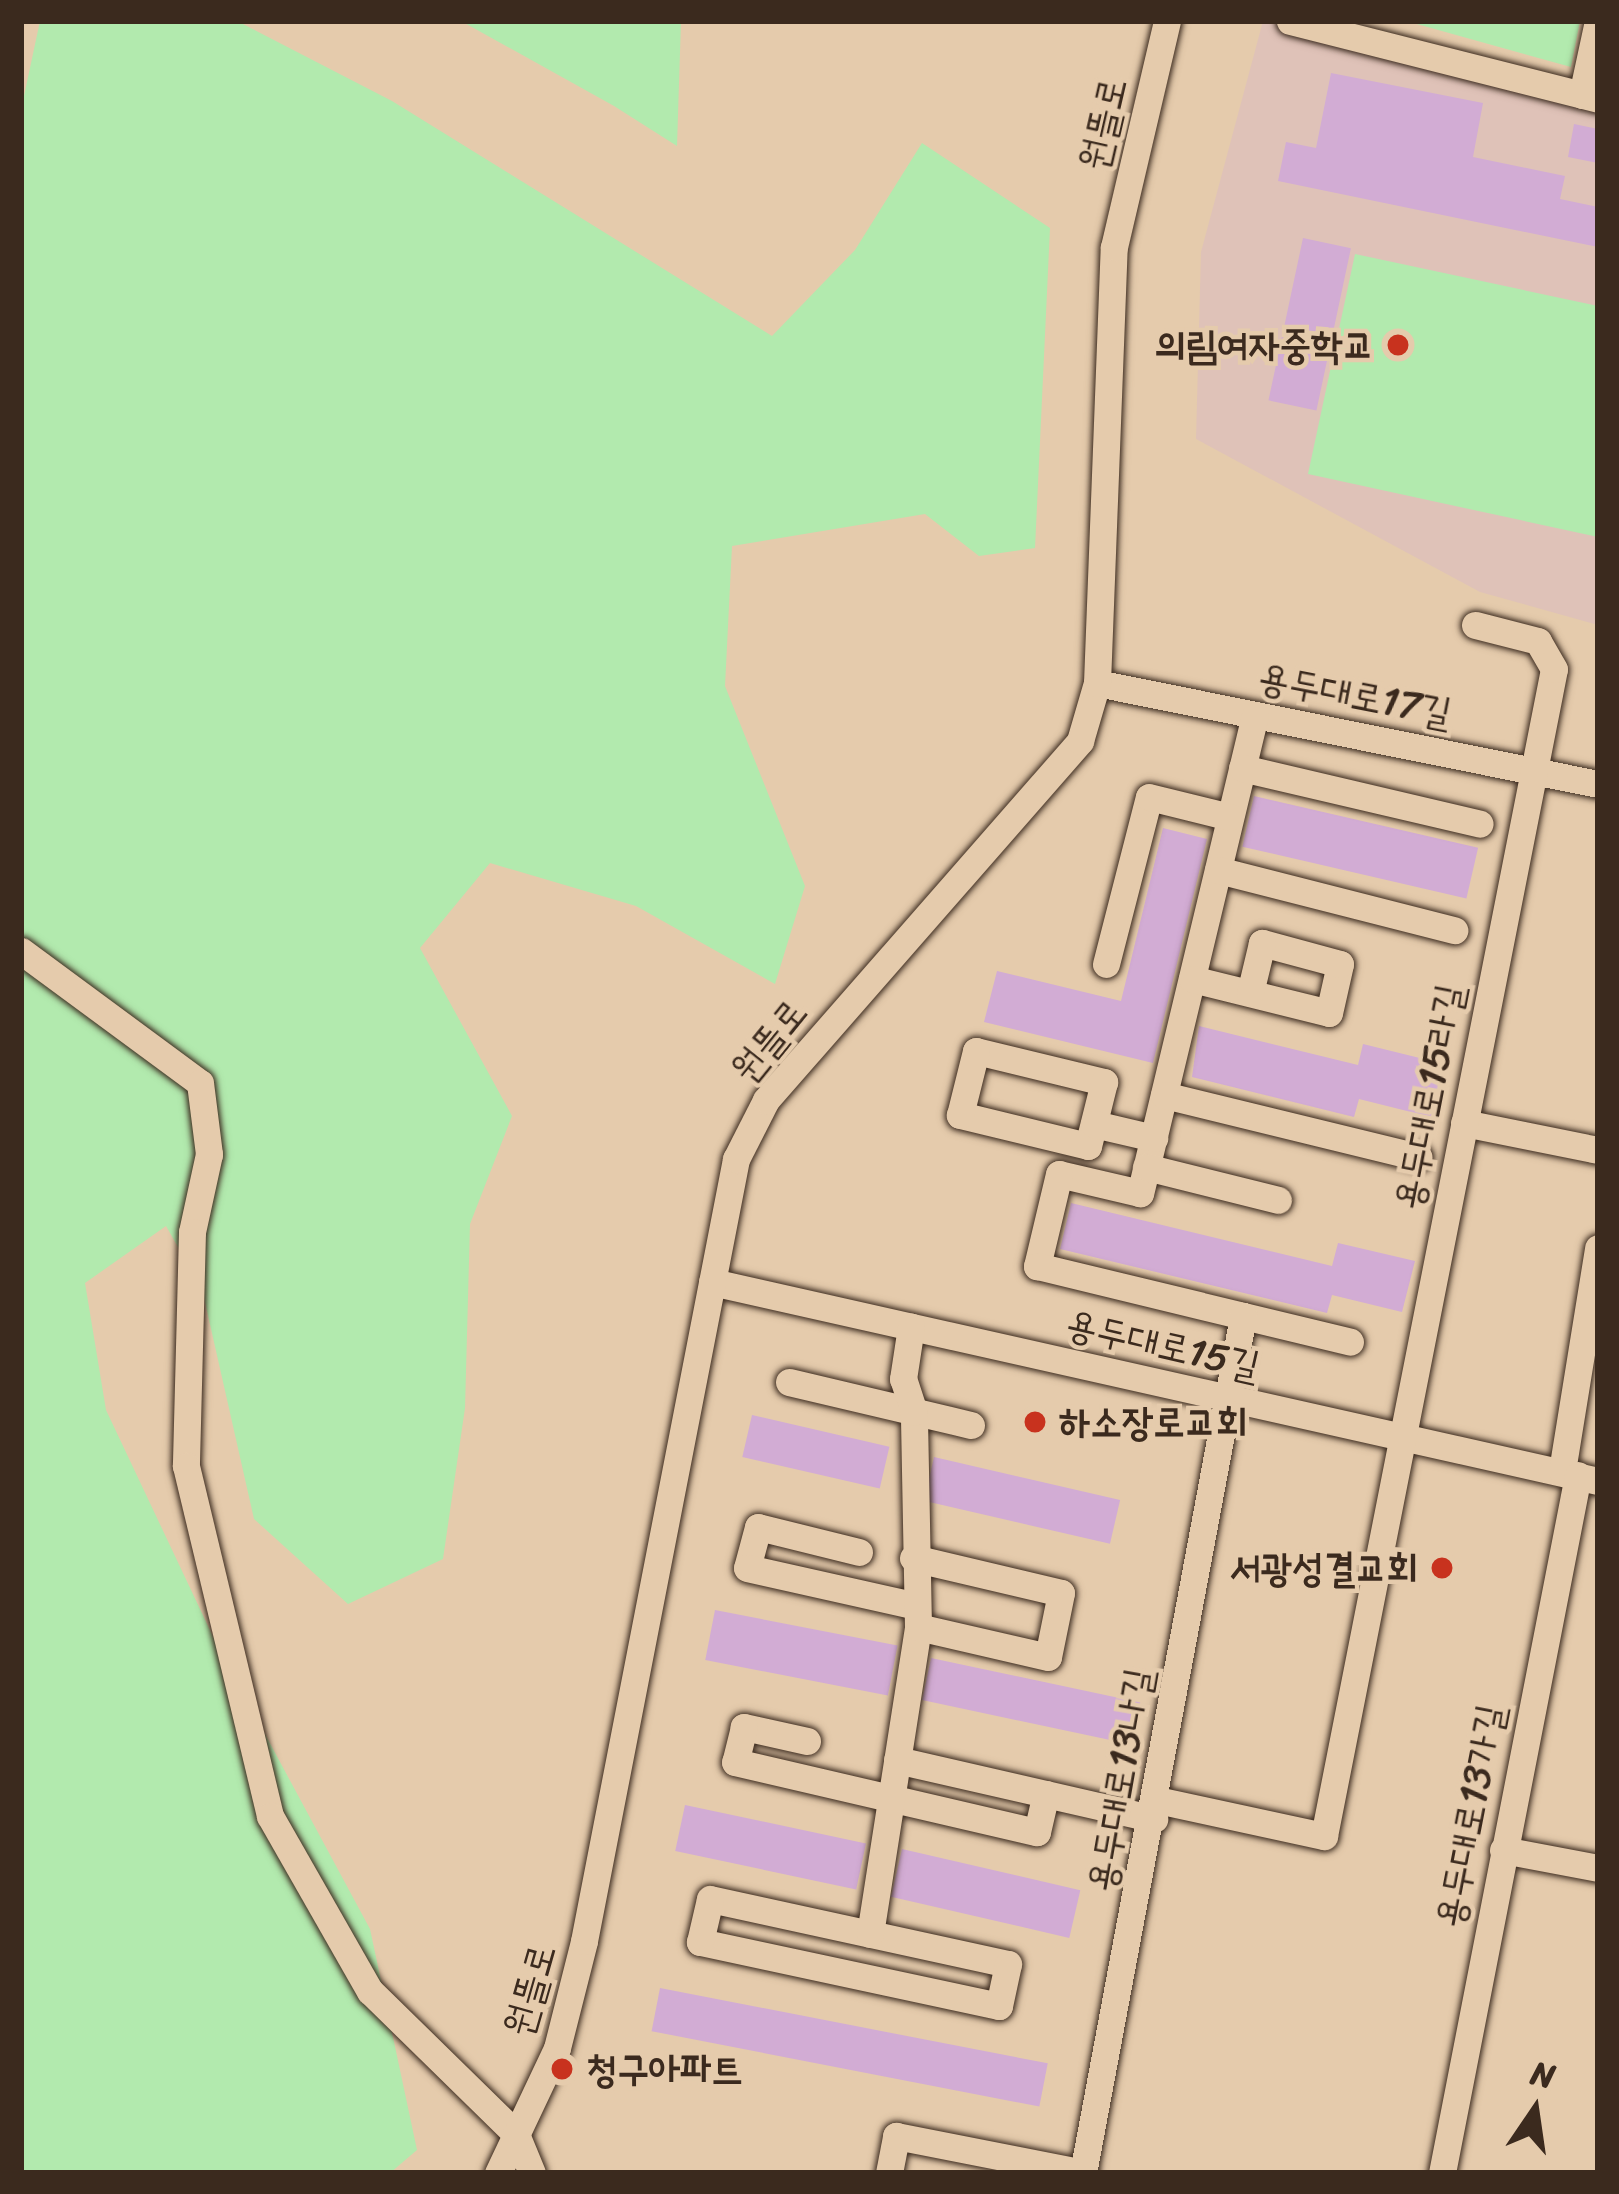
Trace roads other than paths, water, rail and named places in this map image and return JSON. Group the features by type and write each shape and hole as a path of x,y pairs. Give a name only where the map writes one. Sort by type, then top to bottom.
{"street":[{"name":"원뜰로","path":"498,2173 556,2048 584,1941 736,1159 766,1100 1080,741 1097,683 1114,247 1167,21"},
{"path":"1290,21 1590,97 1598,21"},
{"name":"용두대로15라길","path":"1155,1809 1324,1836 1553,669 1538,640 1475,625"},
{"name":"용두대로17길","path":"1097,683 1598,784"},
{"path":"1255,715 1140,1192 1060,1174 1037,1266 1349,1342"},
{"path":"1242,768 1480,824"},
{"path":"1106,964 1149,797 1230,817"},
{"path":"1218,869 1454,930"},
{"path":"21,951 200,1083 209,1154 184,1337 186,1466 270,1816 370,1991 516,2134 532,2173"},
{"path":"1192,979 1250,993"},
{"path":"976,1051 1104,1082 1094,1124 1088,1146 960,1115 976,1051"},
{"path":"1164,1095 1419,1157"},
{"path":"1464,1123 1598,1150"},
{"path":"1094,1124 1154,1138"},
{"path":"1146,1168 1278,1200"},
{"name":"용두대로13가길","path":"1442,2173 1579,1476 1598,1248"},
{"name":"용두대로15길","path":"712,1282 1579,1476"},
{"name":"용두대로13나길","path":"1083,2173 1155,1809 1243,1316"},
{"path":"870,1934 918,1617 913,1558 914,1412 903,1379 911,1327"},
{"path":"789,1382 971,1425"},
{"path":"859,1552 758,1527 747,1568 1048,1657 1061,1593 913,1558"},
{"path":"807,1741 743,1726 735,1762 1037,1832 1046,1794"},
{"path":"898,1760 1046,1794 1155,1809"},
{"path":"1503,1850 1598,1868"},
{"path":"710,1899 870,1934 1008,1964 998,2006 700,1942 710,1899"},
{"path":"889,2173 896,2136 1083,2173"}],"place":[{"name":"의림여자중학교","path":"1398,345"},
{"name":"하소장로교회","path":"1035,1422"},
{"name":"서광성결교회","path":"1442,1568"},
{"name":"청구아파트","path":"562,2069"}]}
